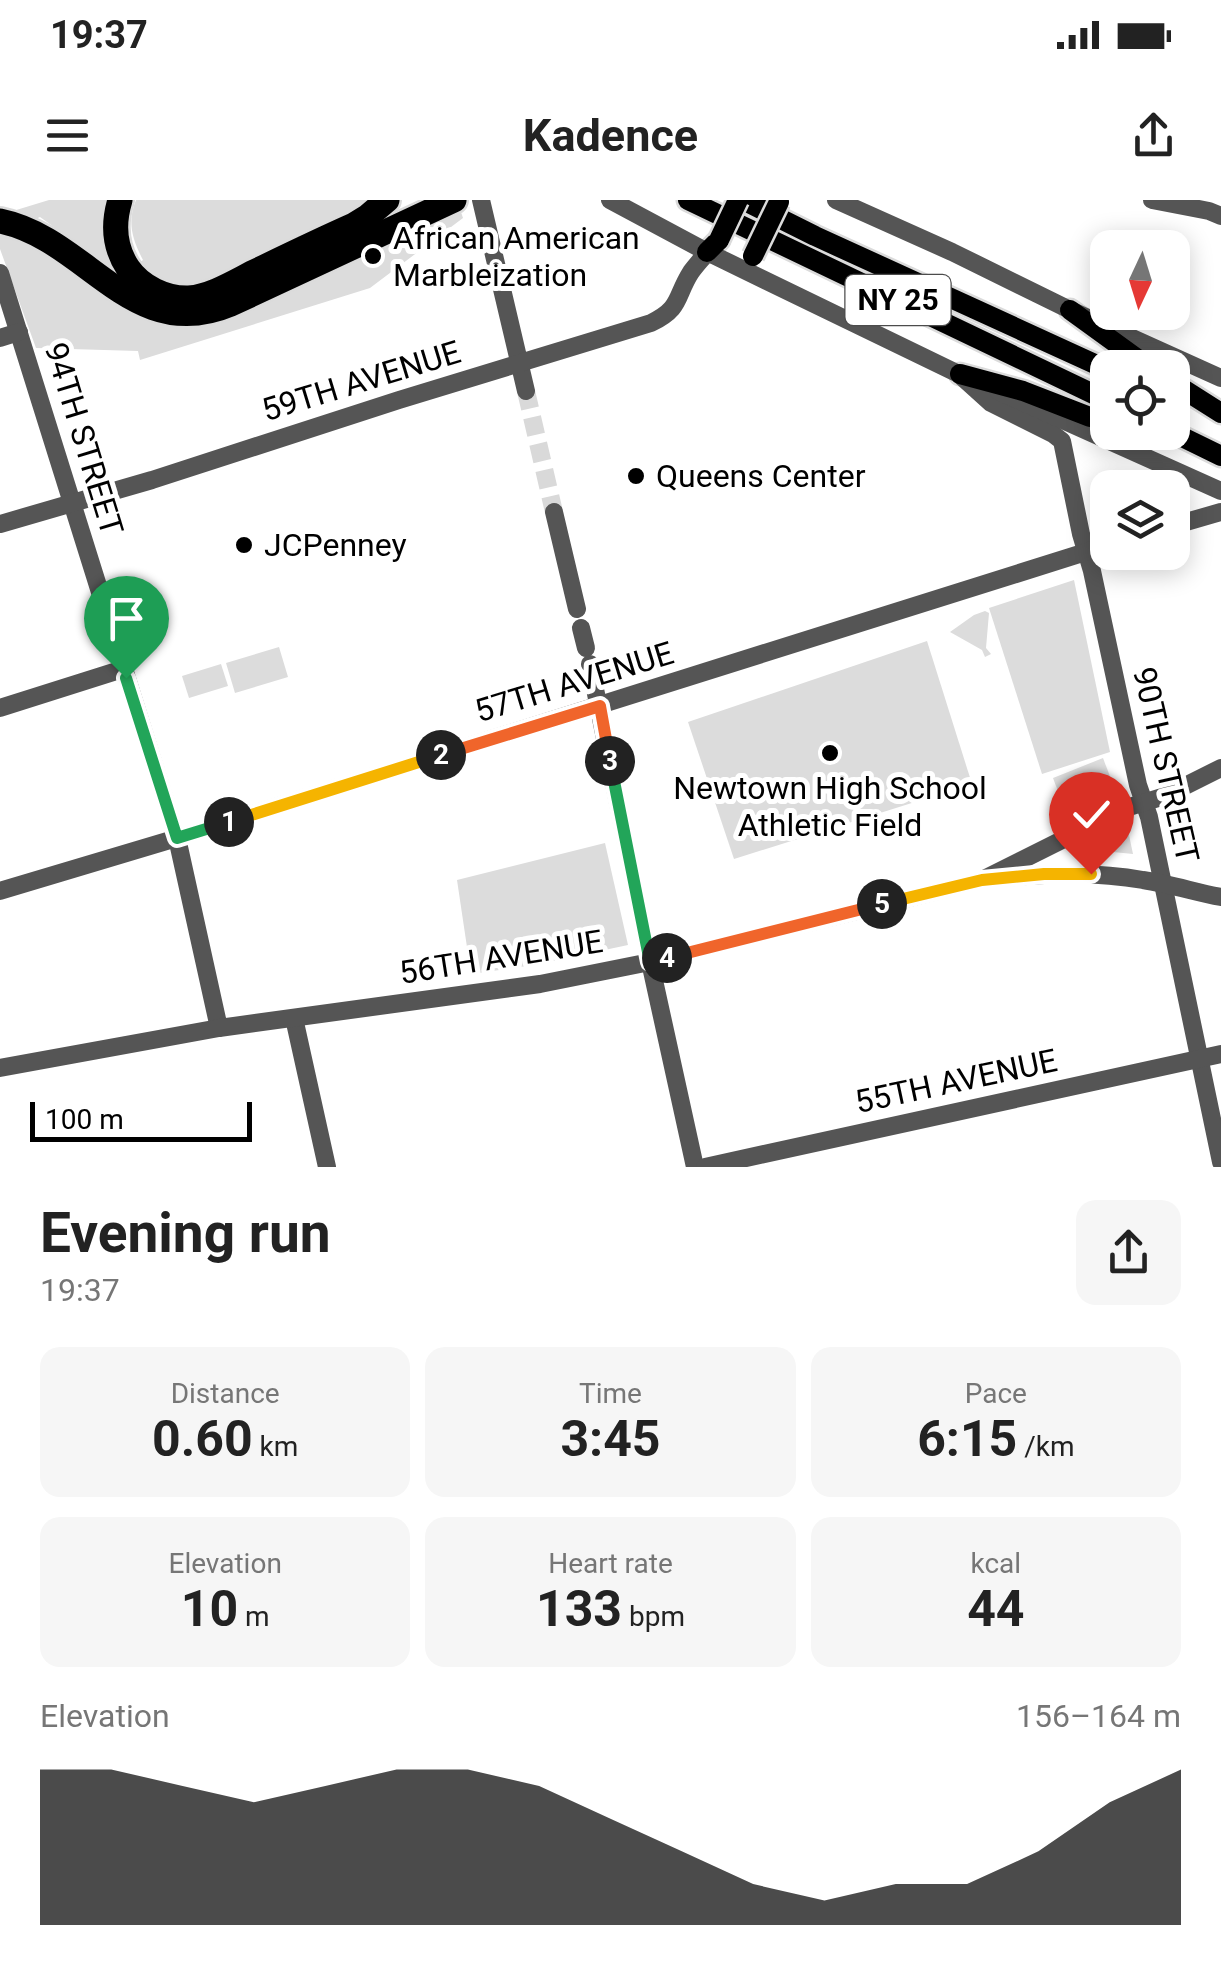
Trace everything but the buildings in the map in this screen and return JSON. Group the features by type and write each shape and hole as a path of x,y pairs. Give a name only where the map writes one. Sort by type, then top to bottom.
{"highway":[{"path":"120,200 116,239 132,274 167,295 190,298 354,225 387,200"},
{"path":"0,221 47,239 151,308 180,316 207,313 231,304 454,200"}],"main road":[{"name":"NY 25","path":"688,200 1090,391"},
{"path":"713,246 741,200"},
{"name":"NY 25","path":"741,200 1090,362"},
{"path":"751,264 780,201"},
{"path":"1070,310 1125,350"},
{"path":"960,374 1023,390 1090,417"},
{"path":"1190,394 1221,416"},
{"path":"1190,405 1221,416"},
{"path":"1190,441 1221,456"}],"street":[{"path":"481,200 526,391"},
{"path":"610,200 751,264 960,374 1221,491"},
{"path":"836,200 1221,378"},
{"path":"1152,200 1221,216"},
{"name":"59TH AVENUE","path":"0,524 651,323 676,306 690,272 713,246"},
{"name":"94TH STREET","path":"0,273 177,838 219,1028"},
{"path":"0,338 19,332"},
{"name":"90TH STREET","path":"960,374 991,403 1062,441 1163,884 1221,1162"},
{"path":"554,512 577,608"},
{"path":"1190,521 1221,512"},
{"name":"57TH AVENUE","path":"0,891 1090,551"},
{"path":"581,628 696,1167"},
{"path":"0,708 124,669"},
{"name":"56TH AVENUE","path":"0,1068 219,1028 540,984 650,962 982,880 1126,808 1165,796 1221,768"},
{"path":"982,880 1066,873 1132,878 1221,897"},
{"path":"294,1018 327,1167"},
{"name":"55TH AVENUE","path":"704,1167 1221,1054"}],"shaded area":[{"path":"49,200 115,200 122,281 40,217 29,222 14,217 13,211"},
{"path":"136,200 377,200 194,290 162,284 139,263 143,260 131,223"},
{"path":"460,209 463,218 370,288 140,360 138,351 36,348 0,249 0,231 13,233 138,313 167,324 193,326 222,320"},
{"path":"1074,580 1110,752 1042,774 989,608"},
{"path":"985,611 989,613 986,648 991,654 985,657 982,650 950,632"},
{"name":"Newtown High School Athletic Field","path":"927,641 972,784 734,859 688,722"},
{"path":"279,647 288,677 235,693 226,663"},
{"path":"221,664 228,686 189,698 182,676"},
{"path":"1103,758 1114,787 1064,807 1053,778"},
{"path":"1126,821 1133,854 1073,848"},
{"path":"605,843 628,945 471,974 457,880"}],"tunnel":[{"path":"526,391 554,512"}],"place":[{"name":"African American Marbleization","path":"373,256"},
{"name":"Queens Center","path":"636,476"},
{"name":"JCPenney","path":"244,545"},
{"name":"Newtown High School Athletic Field","path":"830,753"}],"route":[{"path":"126,678 177,838 600,706 650,962 982,880 1091,874"}]}
